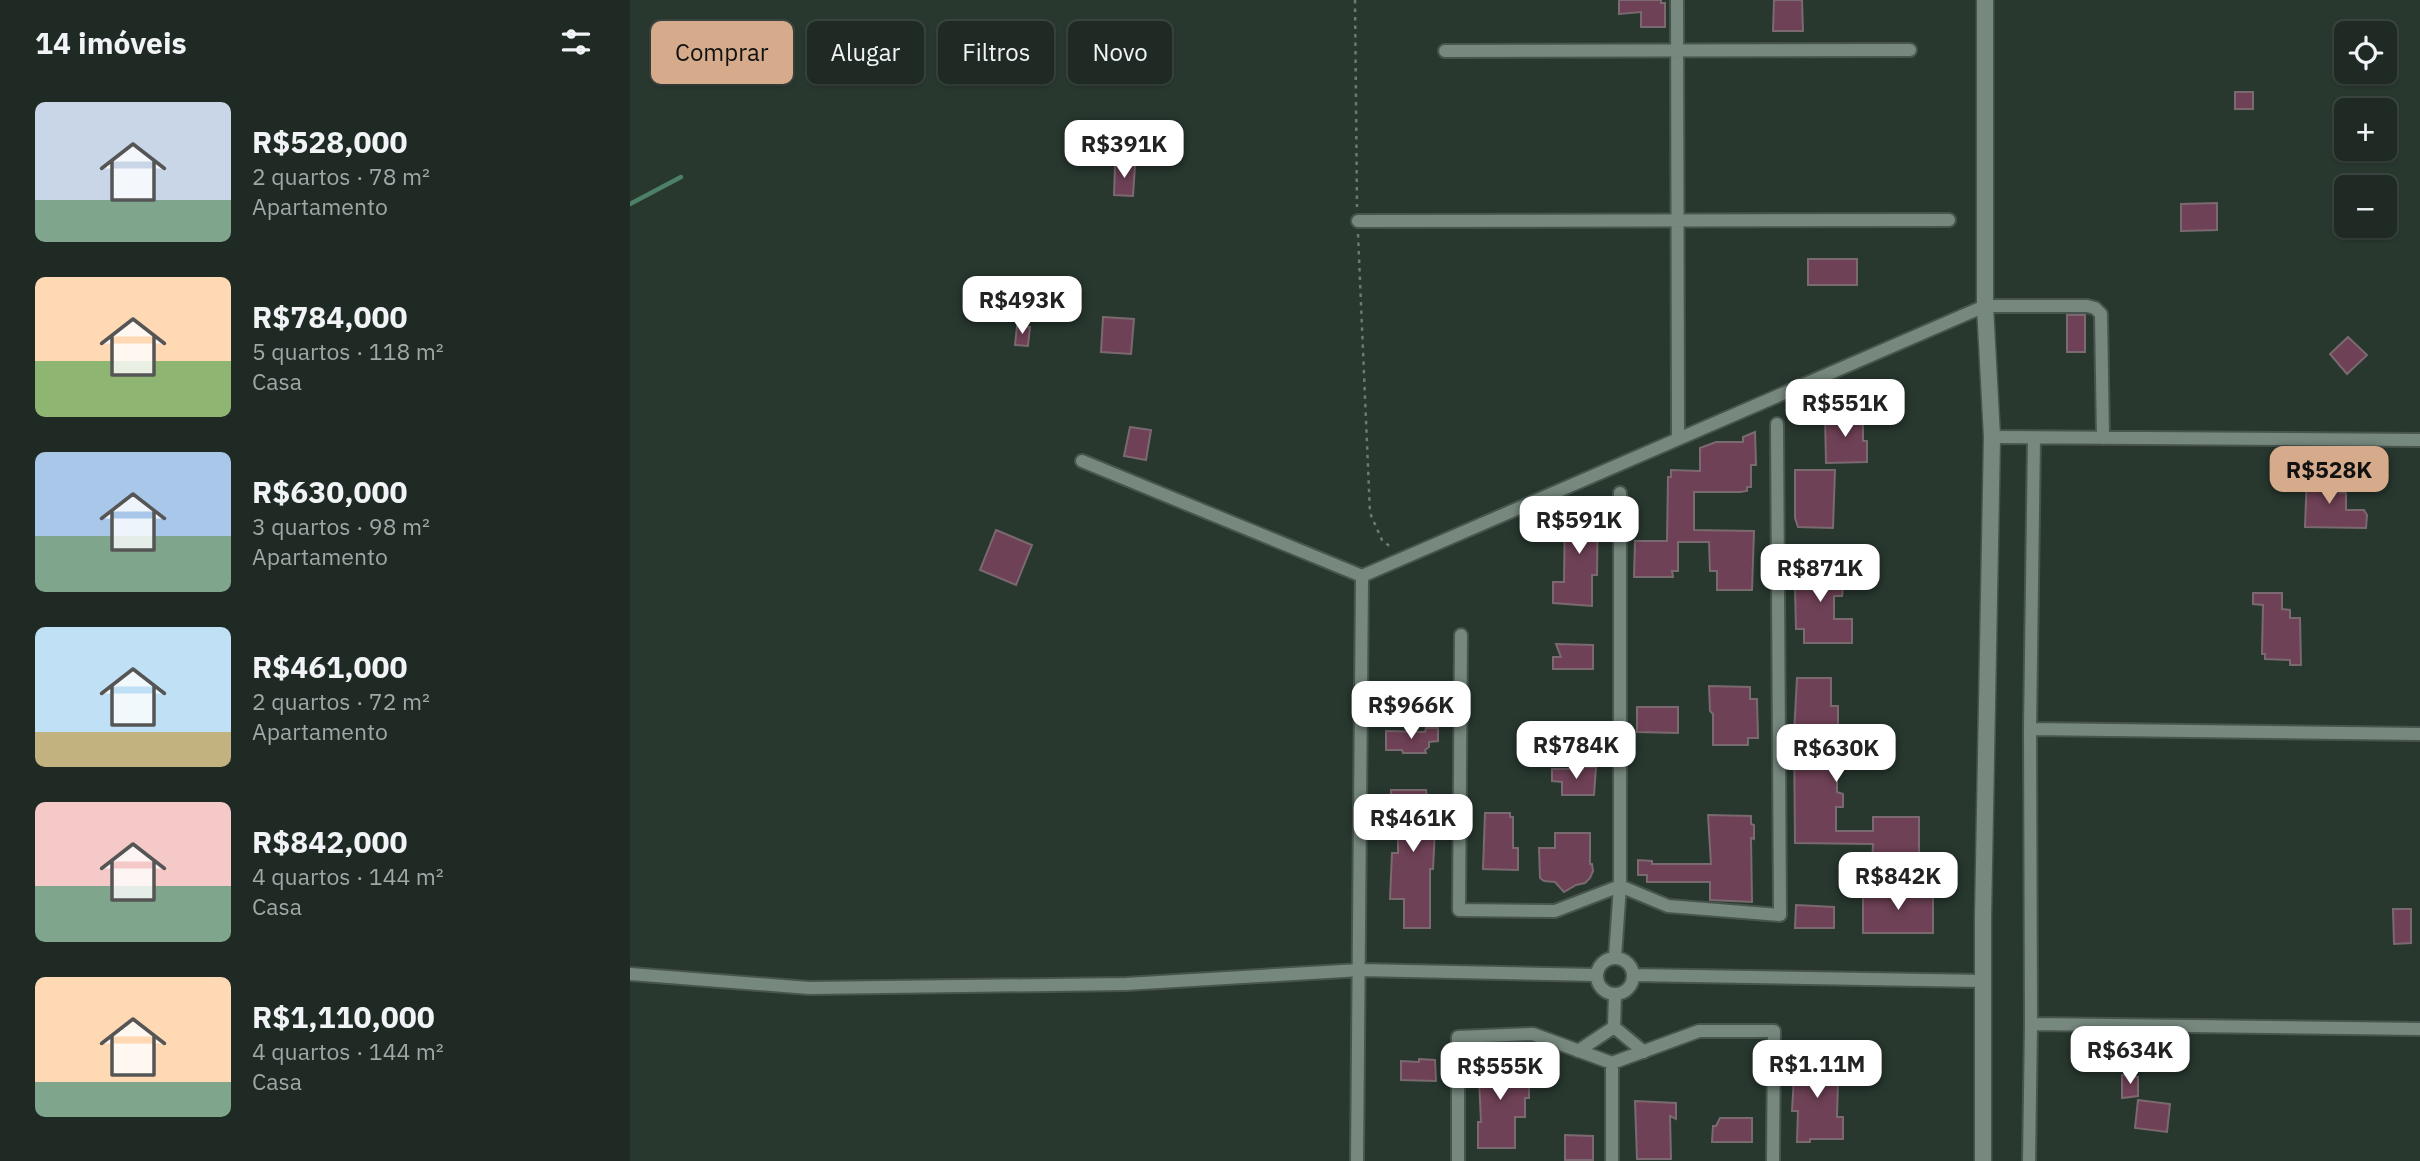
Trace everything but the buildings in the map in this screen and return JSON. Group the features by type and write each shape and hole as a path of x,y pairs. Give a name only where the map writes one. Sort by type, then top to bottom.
{"street":[{"path":"1677,0 1678,439"},
{"path":"1983,1161 1983,981 1992,437 1985,306 1985,0"},
{"path":"1444,51 1910,50"},
{"path":"1358,221 1950,220"},
{"path":"1082,461 1362,576 1985,306 2087,306 2101,314 2103,438"},
{"path":"1461,635 1459,910 1555,911 1620,887 1668,906 1780,915 1777,424"},
{"path":"1992,437 2420,440"},
{"path":"2029,1161 2029,729 2034,438"},
{"path":"1615,957 1620,887 1620,493"},
{"path":"1357,1161 1362,576"},
{"path":"2029,729 2420,734"},
{"path":"1615,957 1631,966 1633,975 1631,985 1624,992 1615,995 1605,992 1598,985 1596,975 1605,959 1615,957"},
{"path":"630,974 809,988 1126,984 1360,970 1596,975"},
{"path":"1633,975 1983,981"},
{"path":"1614,1027 1615,995"},
{"path":"2031,1024 2420,1029"},
{"path":"1578,1051 1614,1027"},
{"path":"1614,1027 1644,1052"},
{"path":"1458,1161 1458,1037 1533,1034 1612,1063 1699,1031 1774,1031 1773,1161"},
{"path":"1612,1063 1612,1161"}],"path":[{"path":"1355,0 1358,221 1370,513 1382,540 1404,558"}],"waterway":[{"path":"630,204 681,177"}]}
